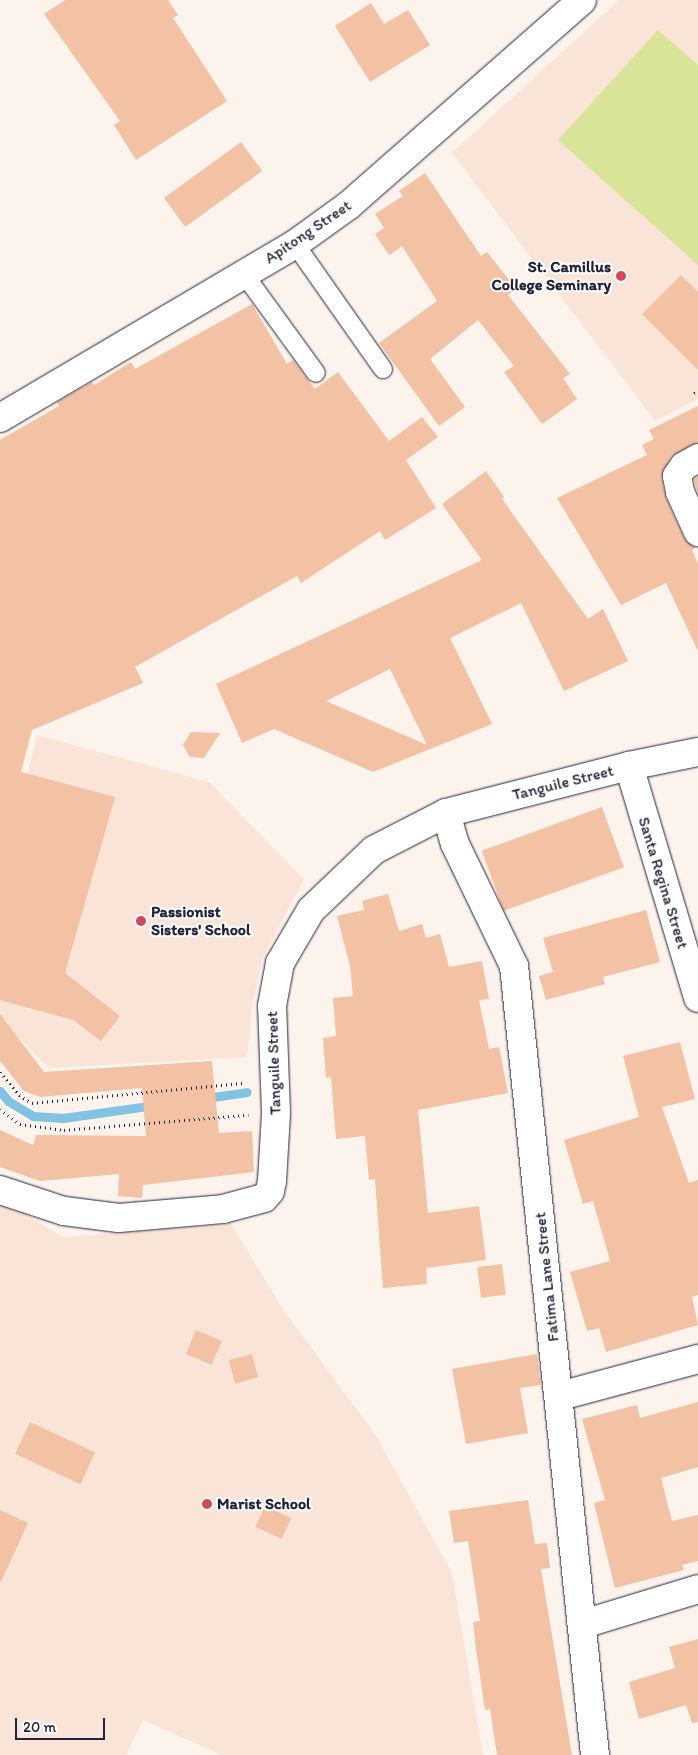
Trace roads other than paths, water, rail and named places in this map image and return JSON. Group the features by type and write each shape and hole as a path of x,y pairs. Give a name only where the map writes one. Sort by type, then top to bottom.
{"street":[{"name":"Apitong Street","path":"0,418 295,244 349,205 582,0"},
{"path":"698,458 684,466 677,476 680,492 698,532"},
{"name":"Tanguile Street","path":"0,1190 64,1211 119,1218 248,1205 264,1198 270,1191 276,1113 272,1006 280,963 311,910 374,850 446,813 629,766 698,752"},
{"name":"Santa Regina Street","path":"629,766 698,998"},
{"name":"Fatima Lane Street","path":"446,813 455,844 514,966 560,1396 595,1755"},
{"path":"560,1396 698,1359"},
{"path":"583,1624 698,1589"}],"lane":[{"path":"295,244 383,369"},
{"path":"244,274 316,373"}],"waterway":[{"path":"0,1091 8,1101 33,1116 63,1118 156,1105"},
{"path":"206,1098 247,1092"}],"place":[{"name":"St. Camillus College Seminary","path":"621,276"},
{"name":"Passionist Sisters' School","path":"141,921"},
{"name":"Marist School","path":"207,1504"}]}
